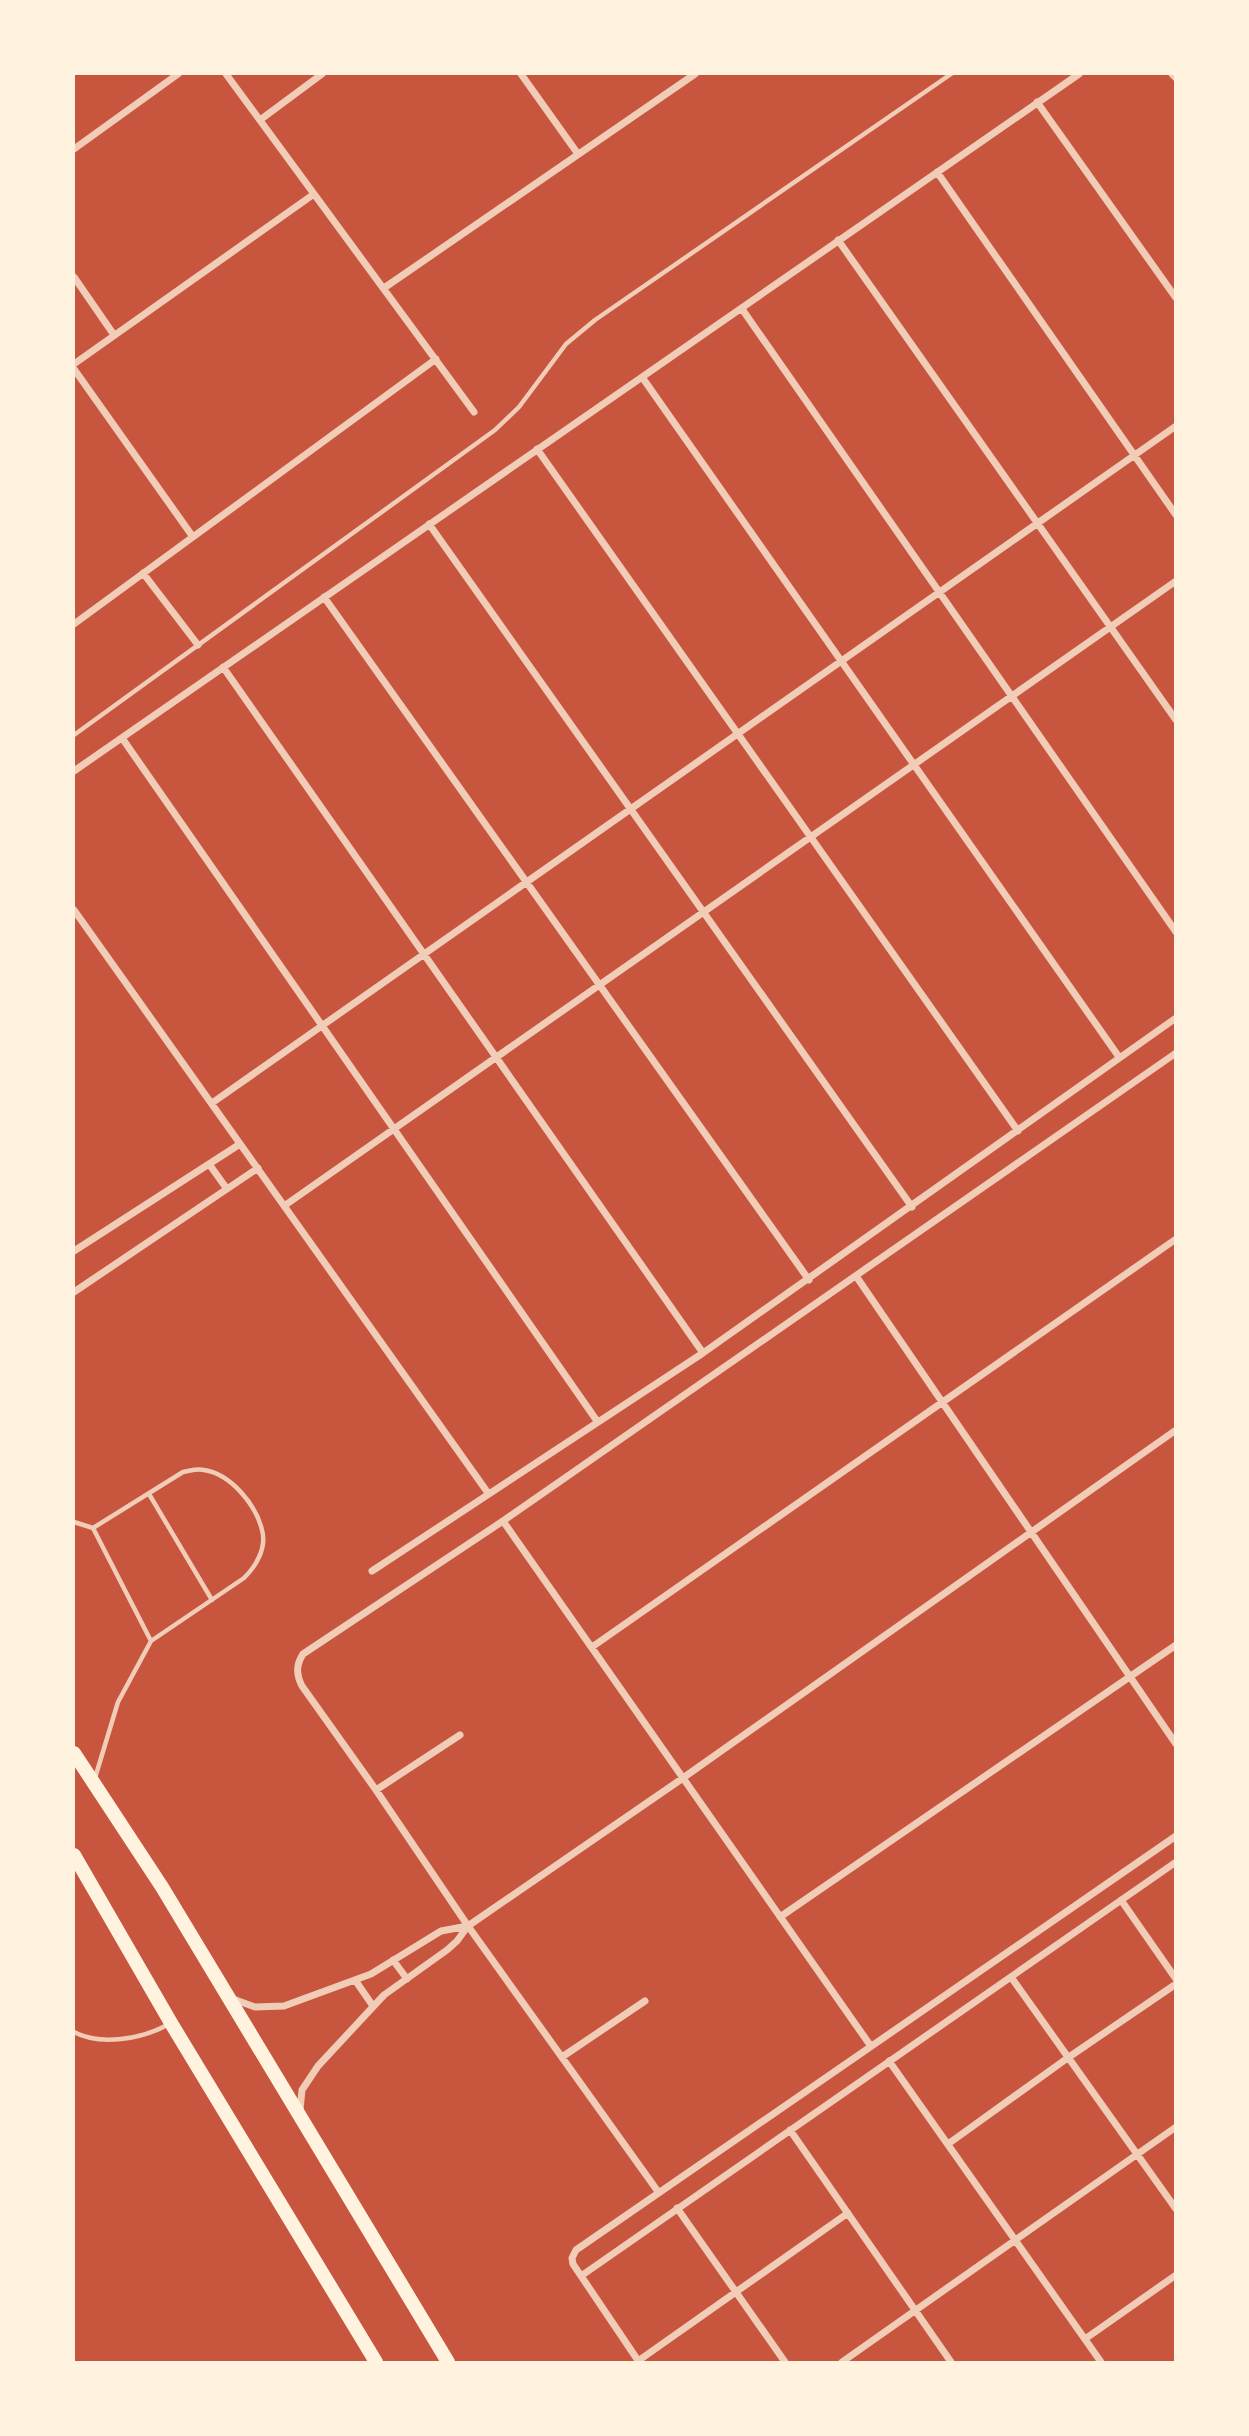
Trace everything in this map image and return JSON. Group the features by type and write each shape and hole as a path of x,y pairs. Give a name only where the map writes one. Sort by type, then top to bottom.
{"main road":[{"path":"74,1753 162,1887 448,2362"},
{"path":"74,1855 171,2022 376,2362"}],"street":[{"path":"74,149 178,74"},
{"path":"226,74 474,412"},
{"path":"260,120 322,74"},
{"path":"521,74 578,155"},
{"path":"384,288 695,74"},
{"path":"74,771 1079,74"},
{"path":"1172,74 1175,78"},
{"path":"1037,103 1175,298"},
{"path":"937,172 1175,515"},
{"path":"74,364 314,194"},
{"path":"838,240 1175,720"},
{"path":"74,277 114,335"},
{"path":"742,309 1175,932"},
{"path":"74,624 436,359"},
{"path":"74,369 193,537"},
{"path":"642,377 1119,1058"},
{"path":"212,1103 1175,426"},
{"path":"537,449 1018,1130"},
{"path":"429,524 912,1207"},
{"path":"143,573 198,645"},
{"path":"284,1206 1175,581"},
{"path":"324,597 808,1280"},
{"path":"223,667 703,1353"},
{"path":"122,738 597,1421"},
{"path":"74,910 488,1493"},
{"path":"372,1571 703,1353 1175,1018"},
{"path":"659,2193 468,1926 302,1686 297,1671 300,1659 303,1654 503,1521 1175,1053"},
{"path":"74,1251 240,1143"},
{"path":"209,1164 227,1189"},
{"path":"74,1292 258,1168"},
{"path":"592,1647 1175,1239"},
{"path":"856,1276 1175,1744"},
{"path":"300,2116 302,2090 309,2077 384,1995 447,1950 468,1926 683,1778 1175,1430"},
{"path":"503,1521 870,2045"},
{"path":"780,1917 1175,1645"},
{"path":"376,1790 460,1735"},
{"path":"848,2213 638,2362 572,2258 576,2250 1175,1836"},
{"path":"581,2276 1175,1862"},
{"path":"1121,1900 1175,1979"},
{"path":"225,1994 246,2005 274,2008 371,1974 441,1931 468,1926"},
{"path":"393,1960 407,1979"},
{"path":"1011,1977 1175,2208"},
{"path":"355,1980 373,2006"},
{"path":"948,2144 1175,1984"},
{"path":"562,2057 645,2001"},
{"path":"889,2061 1101,2362"},
{"path":"842,2362 1175,2127"},
{"path":"790,2130 951,2362"},
{"path":"677,2208 785,2362"},
{"path":"1084,2339 1175,2275"}],"lane":[{"path":"74,734 495,430 519,407 566,344 595,320 951,74"},
{"path":"93,1528 183,1472 196,1469 207,1470 245,1495 263,1531 261,1552 256,1566 244,1578 151,1641 118,1702 94,1783"},
{"path":"149,1494 212,1600"},
{"path":"74,1522 93,1528 151,1641"},
{"path":"74,2032 106,2040 153,2032 171,2022"}]}
